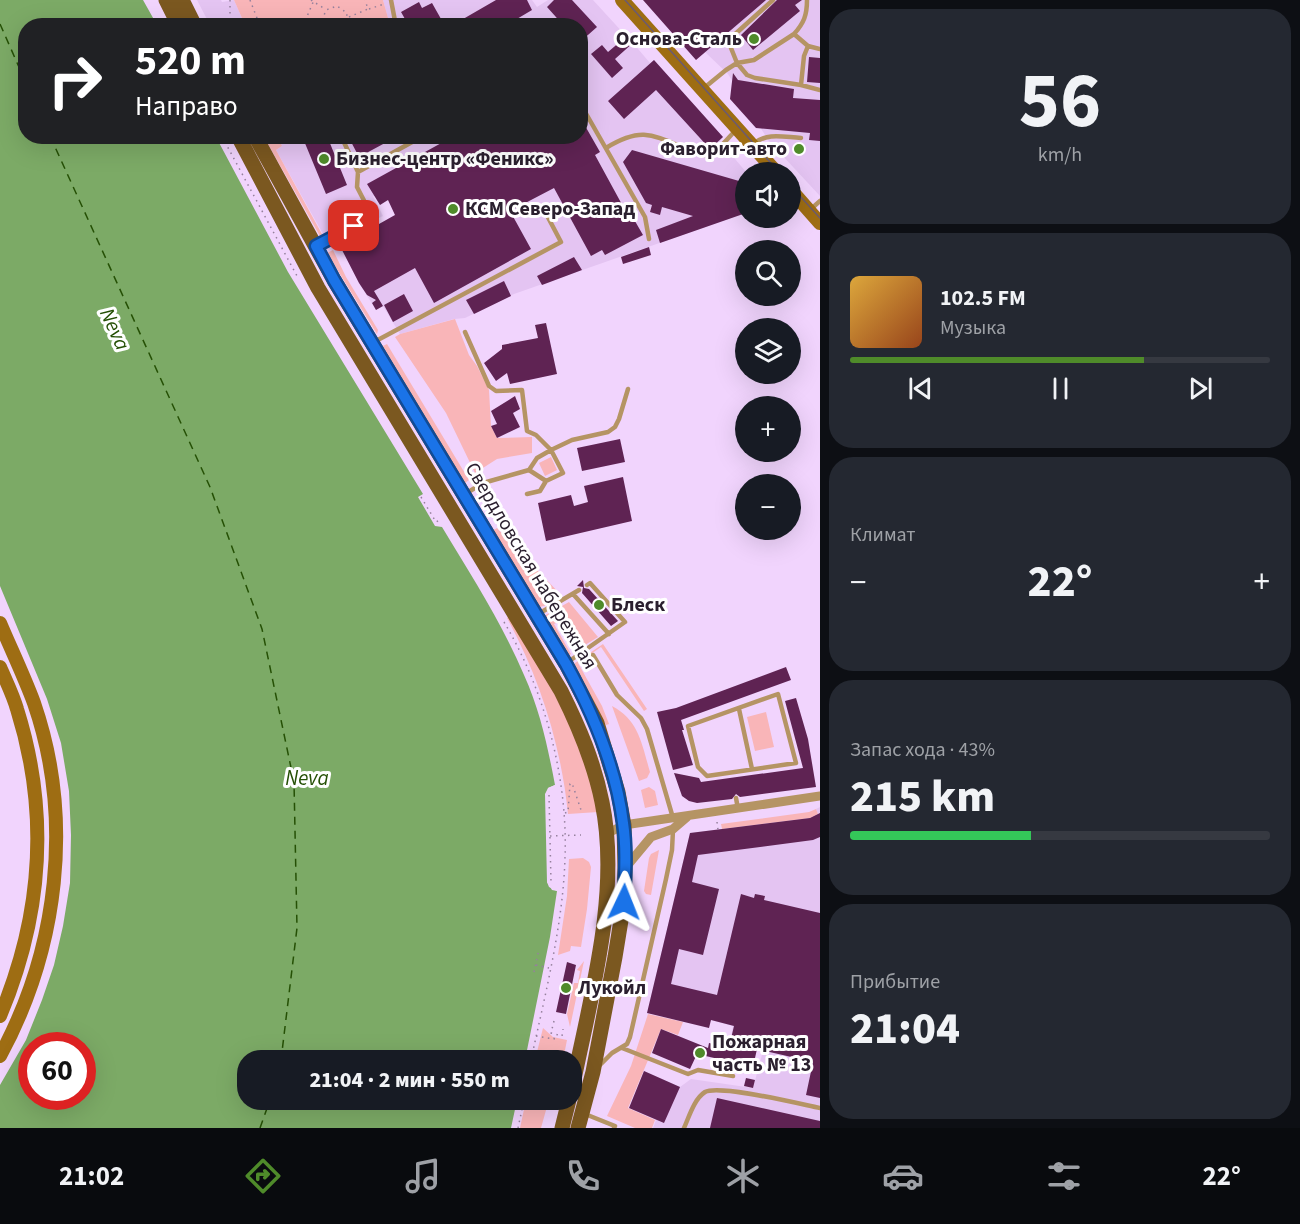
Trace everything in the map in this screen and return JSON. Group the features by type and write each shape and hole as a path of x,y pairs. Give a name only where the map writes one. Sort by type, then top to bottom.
{"main road":[{"path":"166,0 175,18"},
{"path":"182,0 191,18"},
{"path":"622,0 767,162"},
{"name":"Свердловская набережная","path":"234,144 561,691 580,730 602,802 608,864 601,939 580,1050"},
{"name":"Свердловская набережная","path":"259,144 316,246 566,664 597,723 618,792 624,825 624,902 593,1072 580,1121"},
{"path":"801,202 820,223"},
{"path":"0,623 34,703 53,792 56,835 55,881 40,961 13,1033 0,1056"},
{"path":"0,667 17,708 29,752 36,795 39,836 37,879 31,919 22,955 0,1016"},
{"path":"562,1128 566,1110"}],"street":[{"path":"606,834 624,825 820,796"},
{"path":"625,868 651,837 673,829 687,816"}],"lane":[{"path":"393,18 394,0"},
{"path":"774,0 733,36 731,48 737,63 747,75 755,78 820,90"},
{"path":"702,89 737,63 754,60 794,34 802,25 806,15 807,0"},
{"path":"794,34 808,46 820,49"},
{"path":"801,85 804,56 808,46"},
{"path":"588,117 645,218 649,239"},
{"path":"606,148 622,138 637,134 655,135 698,154 707,155 738,129"},
{"path":"752,145 762,137 769,136 801,138"},
{"path":"316,246 372,216 357,187 358,172 345,144"},
{"path":"358,172 409,144"},
{"path":"809,211 820,201"},
{"path":"373,342 561,242 543,206"},
{"path":"465,332 489,386 496,391 522,390 527,431 536,435 551,450 563,473 546,481 540,491 527,494"},
{"path":"464,495 483,483 529,470 537,458 572,440 608,432 615,427 619,419 628,389"},
{"path":"529,470 546,481"},
{"path":"566,664 625,622 590,583 588,585"},
{"path":"536,615 579,590"},
{"path":"573,594 609,634"},
{"path":"593,655 617,695 641,718 647,729 673,818 672,850 630,1037 627,1044 612,1053 593,1072"},
{"path":"778,694 796,763 752,769 733,775 707,776 698,767 688,726 778,694"},
{"path":"739,709 752,769"},
{"path":"736,798 738,809"},
{"path":"622,1048 688,1074 698,1070 733,1076"},
{"path":"684,1128 704,1092 715,1089 820,1108"},
{"path":"580,1121 615,1126 614,1128"}],"path":[{"path":"230,15 230,2 237,0"},
{"path":"250,0 257,18"},
{"path":"335,0 335,6"},
{"path":"365,0 368,9"},
{"path":"322,18 326,10 335,6 345,9 348,17 394,0"},
{"path":"306,18 313,1 326,10"},
{"path":"233,144 299,280"},
{"path":"421,497 436,522 443,518 445,522"},
{"path":"499,614 517,644 541,703 555,756 564,813 566,857 562,897 533,1050"},
{"path":"564,813 568,812 570,784 572,783 582,813"},
{"path":"549,795 551,882"},
{"path":"717,821 718,830"},
{"path":"550,836 581,835"},
{"path":"534,972 539,949"},
{"path":"535,965 550,969"},
{"path":"554,1021 550,1033 562,1036 563,1029"},
{"path":"536,1036 554,1039 555,1034"},
{"path":"518,1128 522,1110"}],"shaded area":[{"path":"197,0 221,0 222,2 234,0 242,18 206,18"},
{"path":"234,0 383,0 388,18 242,18"},
{"path":"383,0 532,0 537,7 548,0 593,0 626,36 628,35 650,63 654,60 723,137 720,141 738,162 735,162 735,217 514,294 465,318 400,334 383,306 376,310 340,246 395,215 389,200 373,196 383,216 328,243 276,150 282,146 281,144 588,144 588,18 388,18"},
{"path":"643,0 820,0 820,196 801,176 801,162 788,162 768,140 728,74"},
{"path":"268,144 281,144 282,146 276,150 323,236 321,238"},
{"path":"333,250 346,277 378,330 377,334 327,253"},
{"path":"455,319 469,355 489,390 491,426 497,438 532,437 532,453 497,459 475,473 446,413 395,337"},
{"path":"387,344 469,480 465,483 383,346"},
{"path":"551,457 557,470 545,476 539,463"},
{"path":"497,528 562,596 539,607 492,531"},
{"path":"569,602 598,637 577,650 560,621 554,624 571,654 568,656 544,616"},
{"path":"511,615 536,657 581,746 598,812 568,814 560,763 547,713 519,641 507,618"},
{"path":"603,644 647,709 644,711 601,647 578,663 602,706 609,724 606,725 575,665"},
{"path":"612,706 628,718 638,734 650,772 647,778 639,781"},
{"path":"766,712 774,747 755,751 747,717"},
{"path":"649,787 655,791 658,805 645,808 641,790"},
{"path":"820,807 820,1128 653,1128 656,1120 629,1108 644,1071 680,1087 691,1079 753,1088 763,1051 730,1043 733,1026 711,1020 647,1013 690,833 810,818 818,814 816,809"},
{"path":"816,809 818,814 810,818 722,829 721,824 809,812"},
{"path":"659,850 651,895 646,894 644,891 649,858 651,854"},
{"path":"583,858 589,862 591,867 581,947 571,946 570,951 558,955 567,896 569,859"},
{"path":"584,961 570,1027 567,1014 574,983 578,983 580,971 577,970"},
{"path":"648,1014 683,1022 678,1035 661,1029 628,1108 655,1120 652,1128 635,1128 607,1116 631,1066"},
{"path":"543,1028 553,1037 567,1040 565,1050 538,1050"},
{"path":"524,1110 546,1110 541,1128 520,1128"}],"water":[{"name":"Neva","path":"0,0 143,0 153,18 18,18 18,144 220,144 288,272 423,494 418,497 435,526 442,527 506,637 535,702 555,785 548,788 547,882 552,890 557,891 527,1050 237,1050 237,1110 515,1110 511,1128 0,1128 0,1085 18,1054 18,1110 96,1110 96,1032 29,1032 54,965 70,883 69,791 61,743 47,699 0,586"}],"pier":[{"path":"555,785 556,788 550,790 548,794 550,881 557,891 549,887 547,882 545,794 548,788"}],"building":[{"path":"496,0 527,0 532,10 518,18 465,18"},
{"path":"554,0 572,0 597,27 588,35 588,18 557,18 547,7"},
{"path":"643,0 766,0 696,60"},
{"path":"777,0 802,0 795,5 800,11 753,50 741,35"},
{"path":"419,2 422,8 432,3 440,18 404,18 401,12"},
{"path":"628,35 634,42 615,59 623,68 612,78 591,54 602,45 608,52"},
{"path":"809,57 820,58 820,83 807,82"},
{"path":"654,60 723,137 710,149 656,90 624,119 608,101"},
{"path":"733,73 738,80 794,89 793,98 820,100 820,141 809,140 810,133 756,128 730,99"},
{"name":"КСМ Северо-Запад","path":"588,131 600,152 595,155 625,210 628,209 643,235 605,255 602,250 591,256 554,188 510,211 531,249 434,303 415,268 374,291 383,306 376,310 372,303 376,300 367,295 359,283 340,246 395,215 388,200 380,205 367,184 440,144 588,144"},
{"name":"Бизнес-центр «Феникс»","path":"305,144 330,144 347,185 326,194"},
{"path":"352,144 383,144 359,157"},
{"path":"632,150 735,180 735,217 660,243 656,230 693,216 662,207 660,215 650,212 652,205 646,203 623,162"},
{"path":"649,247 651,255 623,264 621,257"},
{"path":"574,257 582,270 542,285 537,276"},
{"path":"504,281 511,296 474,314 466,300"},
{"path":"404,294 413,311 393,322 384,305"},
{"path":"546,323 557,374 510,384 507,373 496,381 484,363 502,349 502,345 538,338 535,325"},
{"path":"515,396 520,409 513,413 520,427 497,438 491,426 497,424 491,411"},
{"path":"620,439 625,462 582,471 577,448"},
{"path":"623,477 632,521 546,541 538,503 571,495 574,506 588,502 584,486"},
{"name":"Блеск","path":"583,580 584,588 589,589 618,621 611,626 582,593 583,587 577,586"},
{"path":"786,667 791,680 681,720 693,765 673,770 657,712 676,708"},
{"path":"796,698 808,739 816,787 740,797 736,794 732,799 697,803 682,796 674,773 699,778 701,782 803,768 785,701"},
{"path":"820,813 820,837 813,840 698,855 692,882 719,889 703,955 679,949 671,984 717,995 741,894 754,898 755,894 765,896 764,900 820,913 820,1098 806,1095 813,1062 757,1049 753,1067 697,1054 690,1069 652,1053 661,1029 708,1048 709,1043 729,1047 734,1026 711,1020 709,1028 647,1013 690,833 810,818"},
{"name":"Лукойл","path":"567,962 576,965 566,1014 556,1012"},
{"path":"644,1071 680,1087 664,1123 629,1108"},
{"path":"746,1078 755,1080 753,1088 744,1086"},
{"path":"717,1098 820,1121 820,1128 710,1128"}],"ferry route":[{"path":"0,24 18,65"},
{"path":"54,144 210,487 262,629 294,782 297,928 282,1050"},
{"path":"260,1128 266,1110"}],"tram line":[{"path":"625,0 770,162"},
{"path":"801,197 820,218"}],"place":[{"name":"Основа-Сталь","path":"754,39"},
{"name":"Фаворит-авто","path":"799,149"},
{"name":"Бизнес-центр «Феникс»","path":"324,159"},
{"name":"КСМ Северо-Запад","path":"453,209"},
{"name":"Блеск","path":"599,605"},
{"name":"Лукойл","path":"566,988"},
{"name":"Пожарная часть № 13","path":"700,1053"}],"route":[{"path":"354,226 316,246 334,280 566,664 597,723 618,792 624,825 624,902"}]}
